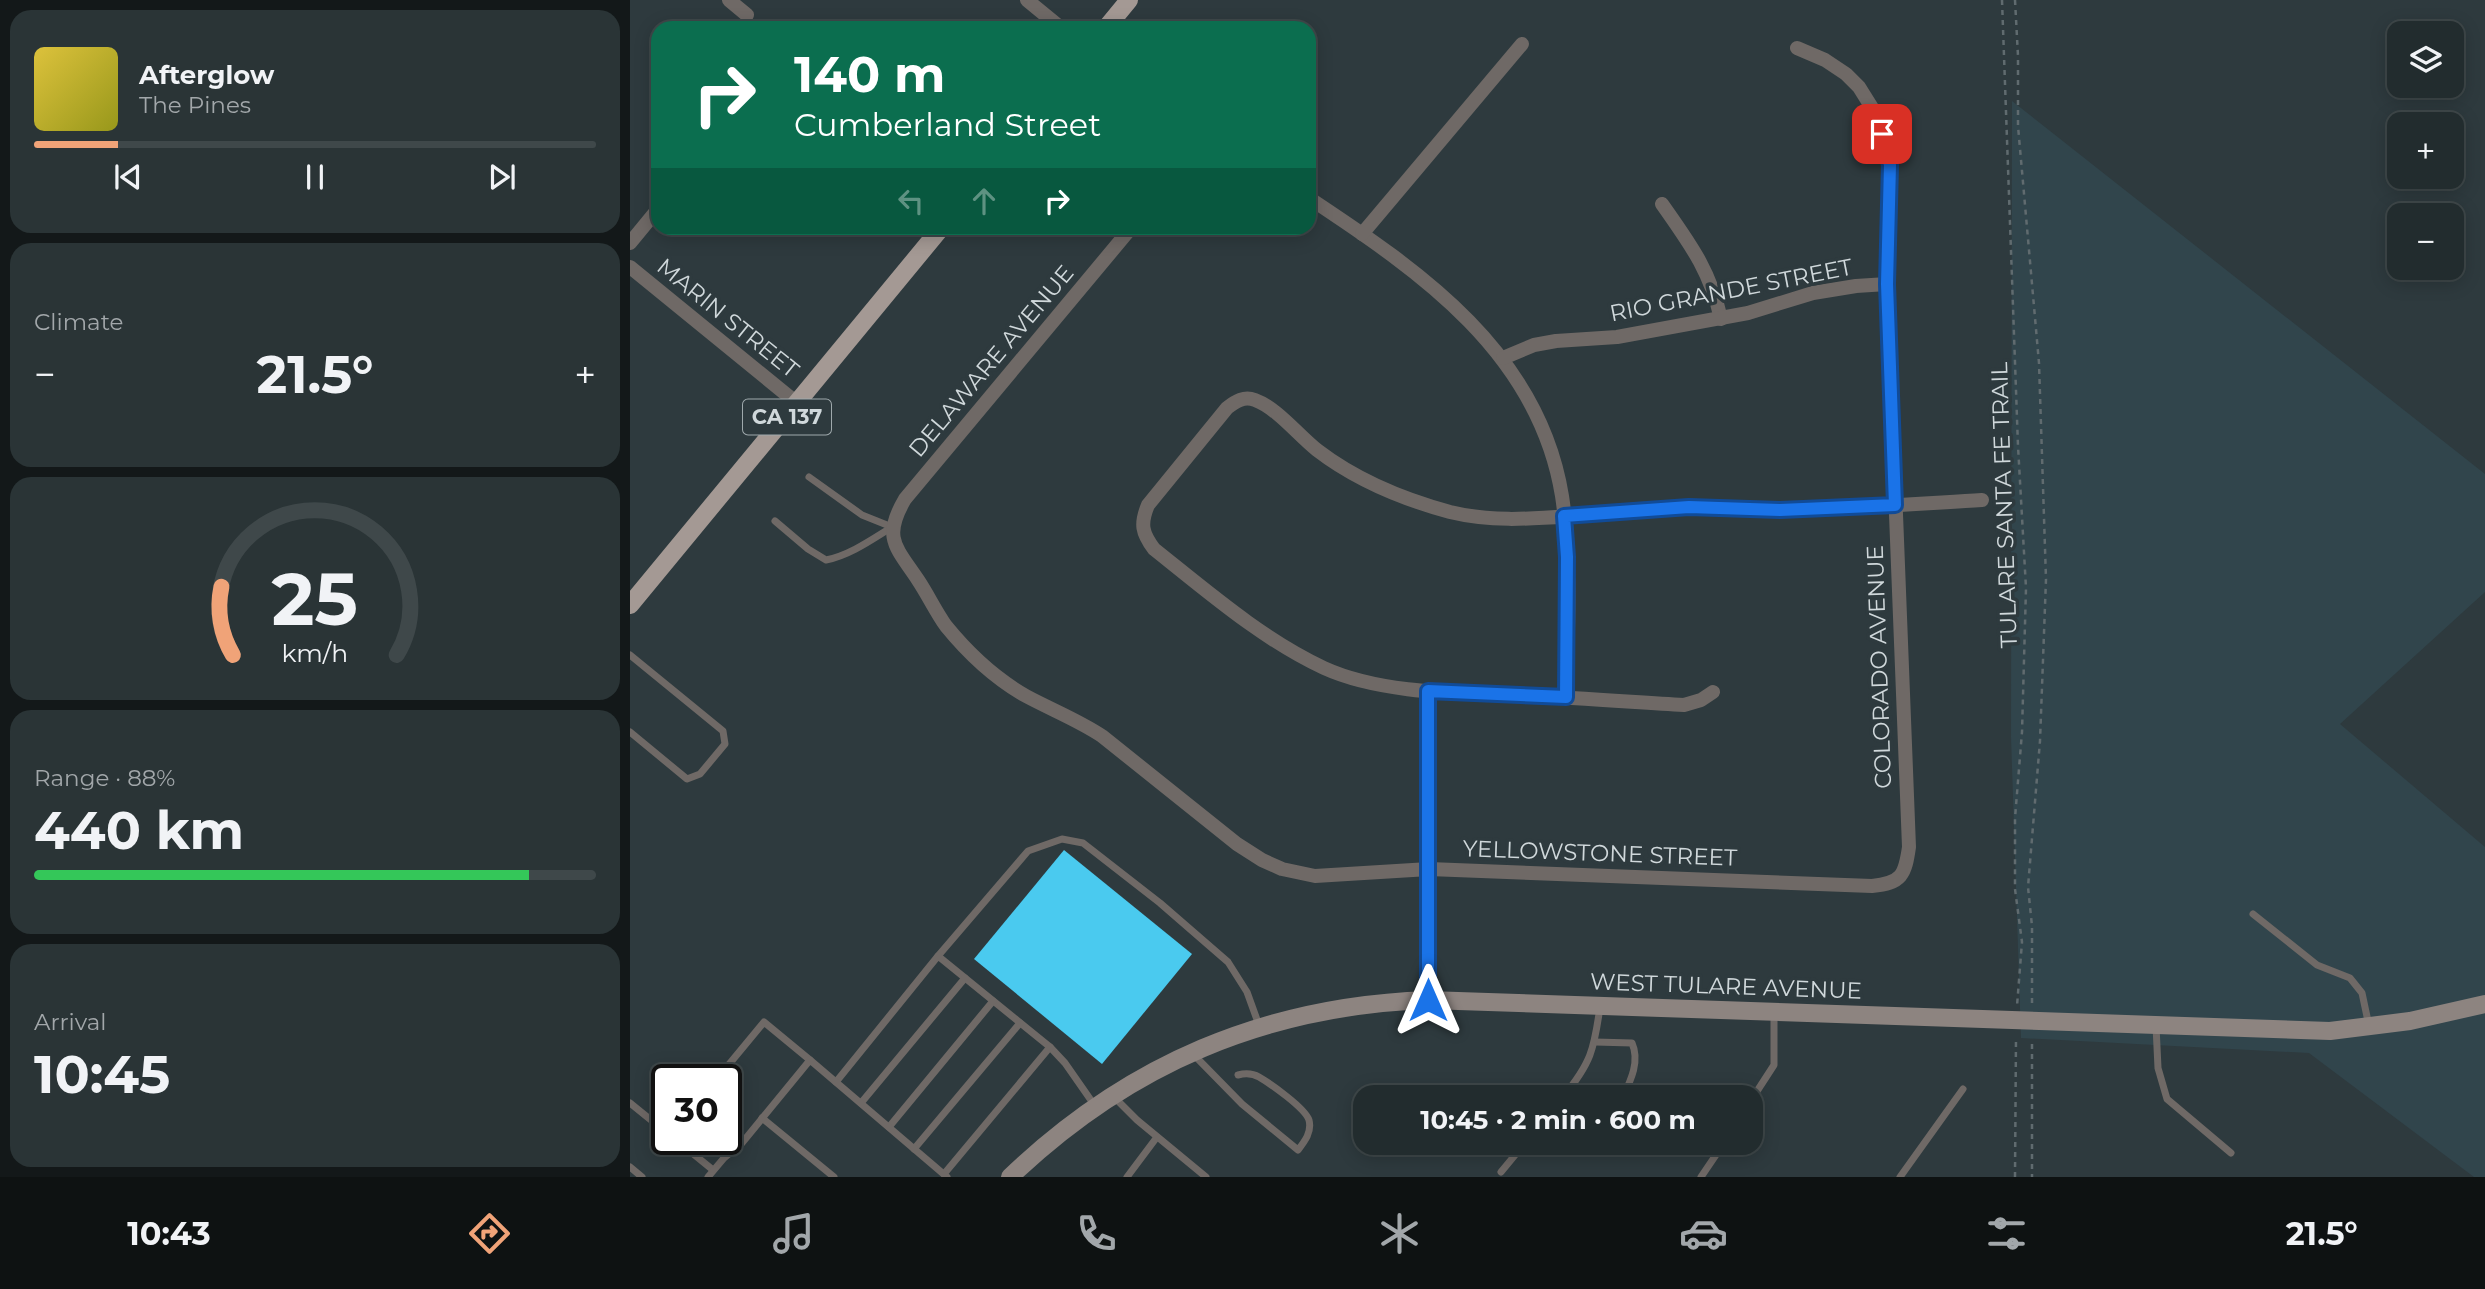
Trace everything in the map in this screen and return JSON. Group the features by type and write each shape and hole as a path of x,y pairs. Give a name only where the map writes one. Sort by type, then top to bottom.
{"main road":[{"path":"1112,21 1129,0"},
{"name":"CA 137","path":"630,605 798,404 932,235"},
{"name":"WEST TULARE AVENUE","path":"1012,1176 1033,1154 1096,1107 1135,1081 1191,1052 1260,1028 1348,1006 1428,1000 2330,1031 2423,1019 2485,1004"}],"street":[{"path":"729,0 747,15"},
{"path":"1027,0 1052,21"},
{"path":"1362,234 1522,44"},
{"name":"COLORADO AVENUE","path":"1797,48 1825,60 1859,87 1874,111 1890,165 1887,284 1909,847 1906,868 1900,878"},
{"path":"1316,203 1447,299 1503,358 1540,421 1556,469 1564,516 1567,557 1566,697"},
{"path":"1662,204 1699,257 1710,280 1721,319"},
{"path":"630,243 651,218"},
{"name":"DELAWARE AVENUE","path":"892,527 905,499 1125,235"},
{"name":"MARIN STREET","path":"630,267 798,404"},
{"name":"RIO GRANDE STREET","path":"1503,358 1534,345 1617,337 1721,319 1813,293 1887,284"},
{"path":"1713,692 1702,700 1684,705 1428,691 1360,680 1326,669 1259,630 1154,549 1144,535 1142,525 1148,505 1227,408 1237,400 1248,398 1273,411 1293,431 1338,466 1394,494 1451,512 1485,518 1515,520 1689,507 1780,510 1982,500"},
{"name":"YELLOWSTONE STREET","path":"892,527 900,554 945,625 982,664 1025,695 1102,736 1237,844 1282,869 1315,876 1429,869 1872,886 1890,884 1900,878"},
{"path":"1428,691 1428,1000"}],"lane":[{"path":"809,477 862,515 892,527"},
{"path":"775,521 808,549 826,559 836,558 892,527"},
{"path":"630,655 723,731 725,744 700,774 687,779 630,732"},
{"path":"836,1082 1028,851 1062,839 1083,843 1160,903 1228,962 1247,992 1260,1028"},
{"path":"2253,914 2317,965 2350,978 2362,993 2370,1027"},
{"path":"938,957 1050,1047 1065,1063 1096,1107"},
{"path":"861,1103 965,978"},
{"path":"889,1128 993,1001"},
{"path":"1573,1085 1581,1075 1595,1042 1600,1006"},
{"path":"1761,1085 1774,1065 1774,1013"},
{"path":"729,1064 764,1022 942,1175 1050,1047"},
{"path":"914,1149 1020,1023"},
{"path":"2156,1025 2158,1068 2167,1099 2231,1153"},
{"path":"1595,1042 1632,1043 1636,1053 1629,1085"},
{"path":"1191,1052 1242,1104 1298,1150 1308,1136 1309,1121 1304,1111 1259,1077 1247,1073 1238,1074"},
{"path":"691,1155 711,1174 810,1060"},
{"path":"1900,1177 1963,1089"},
{"path":"1113,1096 1206,1177"},
{"path":"630,1103 651,1120"},
{"path":"762,1118 834,1177"},
{"path":"1127,1177 1157,1137"},
{"path":"1501,1172 1515,1155"},
{"path":"1701,1177 1716,1155"},
{"path":"630,1167 642,1177"}],"path":[{"name":"TULARE SANTA FE TRAIL","path":"2002,0 2018,446 2026,589 2022,732 2015,818 2015,889 2022,942 2016,1021 2015,1177"},
{"name":"TULARE SANTA FE TRAIL","path":"2015,0 2018,126 2039,363 2046,579 2040,741 2028,887 2032,926 2032,1004"},
{"path":"2032,1044 2032,1177"}],"shaded area":[{"path":"2012,101 2485,474 2485,592 2340,724 2485,847 2485,1177 2474,1177 2309,1053 2021,1038 2011,737"}],"building":[{"path":"1064,850 1192,954 1102,1064 974,959"}],"route":[{"path":"1428,1000 1428,691 1566,697 1568,629 1564,516 1689,507 1780,510 1895,505 1887,284 1890,165 1882,134"}]}
